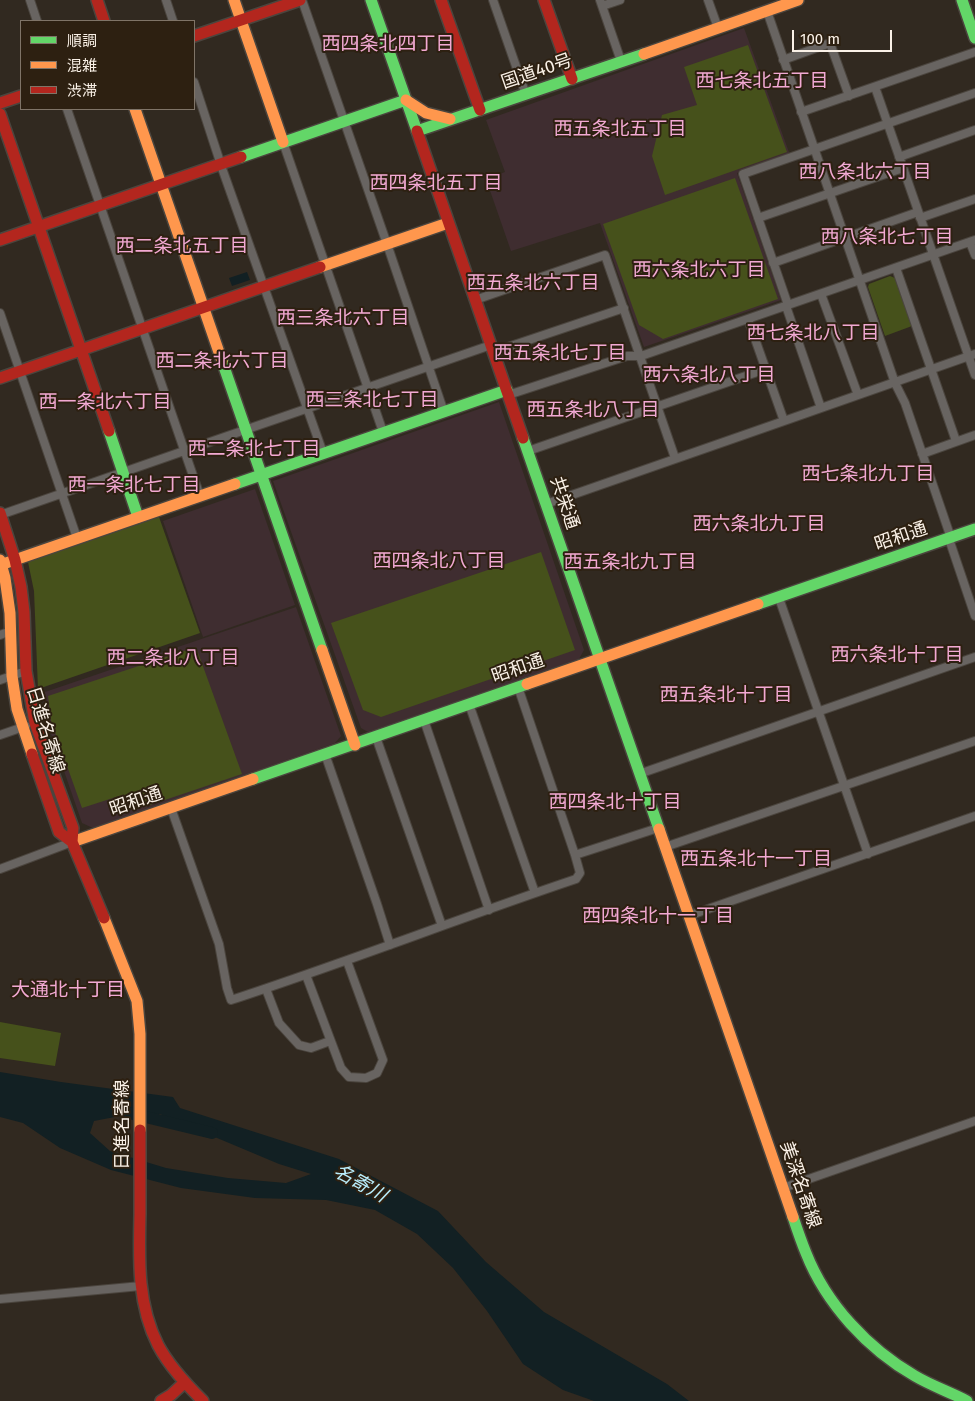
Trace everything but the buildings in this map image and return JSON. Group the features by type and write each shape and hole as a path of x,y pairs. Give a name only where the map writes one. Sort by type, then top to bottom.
{"main road":[{"path":"96,0 104,20"},
{"path":"234,0 283,142"},
{"path":"195,36 301,0"},
{"path":"371,0 417,131"},
{"path":"441,0 480,110"},
{"path":"544,0 572,79"},
{"name":"国道40号","path":"417,131 798,0"},
{"path":"962,0 975,38"},
{"path":"0,103 20,96"},
{"path":"0,240 406,100"},
{"path":"406,100 422,112 435,117 452,119"},
{"path":"134,110 354,744"},
{"path":"0,114 138,517"},
{"name":"共栄通","path":"417,131 688,916"},
{"path":"0,378 448,223"},
{"path":"0,563 15,560 383,432 508,393"},
{"name":"日進名寄線","path":"0,514 15,560 21,587 24,612 26,671 36,723 73,828 72,842 137,1002 140,1034 139,1266 146,1313 160,1350 169,1364 184,1383 204,1401"},
{"name":"昭和通","path":"72,842 975,529"},
{"name":"日進名寄線","path":"0,563 5,578 10,613 5,633 17,709 59,832 72,842"},
{"name":"美深名寄線","path":"688,916 806,1254 828,1295 846,1320 872,1345 900,1367 967,1401"},
{"path":"161,1401 184,1383"}],"street":[{"path":"30,0 37,20"},
{"path":"166,0 173,20"},
{"path":"301,0 444,412"},
{"path":"493,0 526,95"},
{"path":"620,0 601,3 621,61"},
{"path":"708,0 718,28"},
{"path":"767,11 895,383 905,403 975,616"},
{"path":"784,60 830,43 849,96"},
{"path":"801,112 975,52"},
{"path":"195,85 263,286 323,453"},
{"path":"875,87 933,255 972,356 975,375"},
{"path":"821,408 743,174 975,93"},
{"path":"67,110 200,496"},
{"path":"899,157 975,130"},
{"path":"283,142 383,432"},
{"path":"758,218 903,168"},
{"path":"773,263 844,238 975,200"},
{"path":"508,393 627,356 641,356 973,241 975,255"},
{"path":"475,300 605,255 675,458"},
{"path":"896,268 956,441"},
{"path":"821,294 858,395"},
{"path":"0,514 428,367 624,308"},
{"path":"0,314 77,538"},
{"path":"748,319 784,421"},
{"path":"546,504 972,356"},
{"path":"528,451 766,369"},
{"path":"922,454 975,435"},
{"path":"778,598 868,854"},
{"path":"639,774 975,657"},
{"path":"0,680 26,671"},
{"path":"171,808 218,944 231,1000 347,961 576,879 580,873 518,687"},
{"path":"469,704 535,893"},
{"path":"424,720 489,910"},
{"path":"0,735 36,723"},
{"path":"376,737 442,926"},
{"path":"665,847 975,741"},
{"path":"325,754 390,945"},
{"path":"688,916 975,816"},
{"path":"575,855 658,828"},
{"path":"0,869 72,842"},
{"path":"306,975 341,1068 349,1078 366,1078 377,1073 383,1060 347,961"},
{"path":"266,989 279,1023 299,1045 311,1048 330,1041"},
{"path":"783,1188 975,1121"},
{"path":"0,1299 141,1286"}],"shaded area":[{"path":"744,28 790,155 737,173 781,300 644,347 600,223 511,251 486,179 505,172 486,120"},
{"path":"499,402 584,650 579,659 368,732 361,728 273,481"},
{"path":"255,489 295,605 203,637 163,521"},
{"path":"296,607 341,736 335,743 93,828 82,823 47,722 42,693"}],"green space":[{"path":"748,45 787,152 665,195 652,156 662,115 697,105 684,67"},
{"path":"735,178 778,299 663,339 639,325 603,224"},
{"path":"890,276 895,278 912,326 885,336 868,287 869,284"},
{"path":"159,517 200,633 38,689 34,591 28,562"},
{"path":"541,552 575,650 381,717 363,710 331,623"},
{"path":"196,647 242,774 144,807 119,796 82,808 51,721 48,696"},
{"path":"0,1022 61,1033 55,1066 0,1058"}],"water":[{"path":"247,272 250,280 232,286 229,278"},
{"path":"0,1072 173,1097 180,1108 339,1159 438,1211 486,1262 544,1312 667,1384 689,1401 594,1401 563,1390 523,1364 487,1311 453,1268 417,1234 375,1210 326,1200 255,1198 181,1188 111,1170 60,1148 23,1123 0,1117","holes":["160,1114 279,1164 311,1174 286,1183 228,1178 166,1168 110,1151 90,1133 94,1121 120,1116"]}],"waterway":[{"name":"名寄川","path":"129,1113 212,1133"}],"traffic: fast":[{"path":"371,0 417,131 644,54"},
{"path":"962,0 975,38"},
{"path":"241,157 406,100"},
{"path":"222,361 322,650"},
{"path":"235,484 507,390"},
{"path":"109,431 138,517"},
{"path":"523,438 659,829"},
{"path":"758,604 975,529"},
{"path":"253,779 527,684"},
{"path":"793,1217 814,1272 850,1324 881,1353 898,1365 921,1380 967,1401"}],"traffic: slow":[{"path":"234,0 283,142"},
{"path":"644,54 798,0"},
{"path":"406,100 426,113 450,119"},
{"path":"135,110 222,361"},
{"path":"320,267 448,223"},
{"path":"0,565 235,484"},
{"path":"0,560 5,578 10,613 12,676 17,709 32,754"},
{"path":"527,684 758,604"},
{"path":"322,650 355,745"},
{"path":"72,842 253,779"},
{"path":"659,829 793,1217"},
{"path":"104,918 137,1001 140,1034 140,1130"}],"traffic: jam":[{"path":"97,0 104,20"},
{"path":"195,36 300,0"},
{"path":"441,0 480,110"},
{"path":"544,0 572,79"},
{"path":"0,103 20,96"},
{"path":"0,114 109,431"},
{"path":"417,131 523,438"},
{"path":"0,240 241,157"},
{"path":"0,378 320,267"},
{"path":"0,513 15,560 21,587 24,612 26,671 35,723 73,828 72,842 104,918"},
{"path":"32,754 59,832 72,842"},
{"path":"140,1130 140,1264 146,1313 162,1353 203,1401"},
{"path":"161,1401 184,1383"}],"district":[{"name":"西四条北四丁目","path":"388,45"},
{"name":"西七条北五丁目","path":"762,82"},
{"name":"西五条北五丁目","path":"620,130"},
{"name":"西八条北六丁目","path":"865,173"},
{"name":"西四条北五丁目","path":"436,184"},
{"name":"西八条北七丁目","path":"887,238"},
{"name":"西二条北五丁目","path":"182,247"},
{"name":"西六条北六丁目","path":"699,271"},
{"name":"西五条北六丁目","path":"533,284"},
{"name":"西三条北六丁目","path":"343,319"},
{"name":"西七条北八丁目","path":"813,334"},
{"name":"西五条北七丁目","path":"560,354"},
{"name":"西二条北六丁目","path":"222,362"},
{"name":"西六条北八丁目","path":"709,376"},
{"name":"西三条北七丁目","path":"372,401"},
{"name":"西一条北六丁目","path":"105,403"},
{"name":"西五条北八丁目","path":"593,411"},
{"name":"西二条北七丁目","path":"254,450"},
{"name":"西七条北九丁目","path":"868,475"},
{"name":"西一条北七丁目","path":"134,486"},
{"name":"西六条北九丁目","path":"759,525"},
{"name":"西四条北八丁目","path":"439,562"},
{"name":"西五条北九丁目","path":"630,563"},
{"name":"西六条北十丁目","path":"897,656"},
{"name":"西二条北八丁目","path":"173,659"},
{"name":"西五条北十丁目","path":"726,696"},
{"name":"西四条北十丁目","path":"615,803"},
{"name":"西五条北十一丁目","path":"756,860"},
{"name":"西四条北十一丁目","path":"658,917"},
{"name":"大通北十丁目","path":"68,991"}]}
